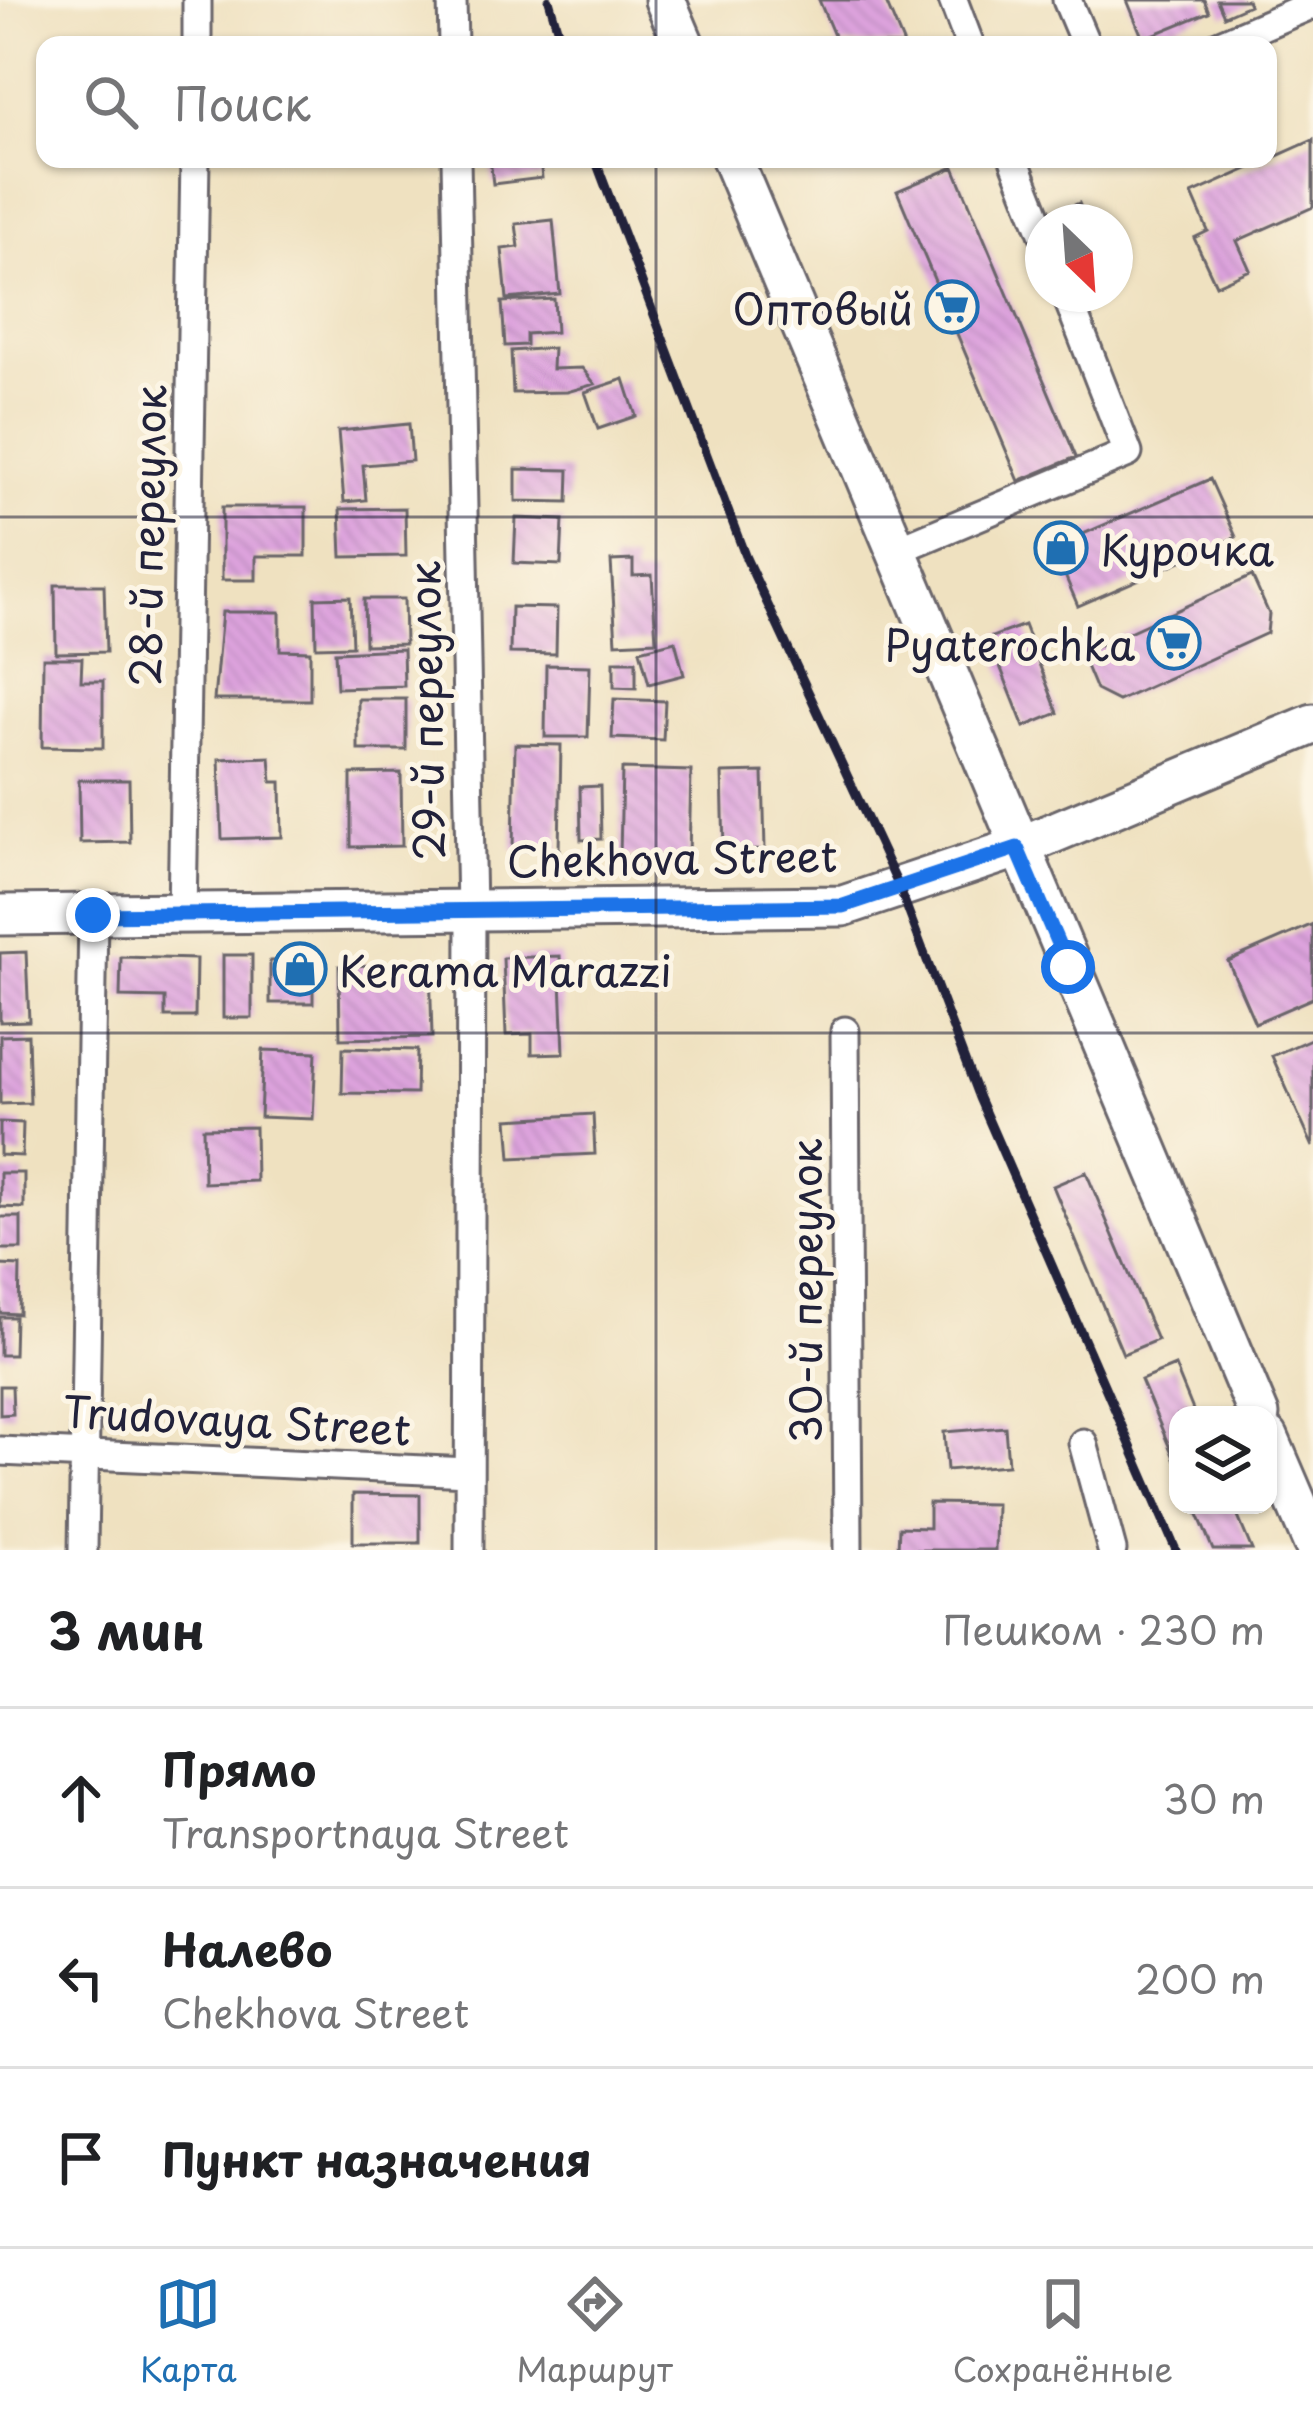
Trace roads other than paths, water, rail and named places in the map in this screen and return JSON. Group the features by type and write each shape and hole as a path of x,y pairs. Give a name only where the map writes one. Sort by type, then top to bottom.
{"main road":[{"path":"665,0 680,36"},
{"path":"736,168 1017,848 1255,1406"},
{"name":"Chekhova Street","path":"0,915 843,906 1017,848 1313,724"},
{"path":"1277,1458 1313,1542"}],"street":[{"path":"196,36 197,0"},
{"path":"452,0 453,36"},
{"path":"953,0 967,36"},
{"path":"1066,0 1082,36"},
{"path":"1239,36 1313,4"},
{"name":"28-й переулок","path":"182,914 195,168"},
{"name":"29-й переулок","path":"456,168 471,910 469,1550"},
{"path":"1018,168 1032,204"},
{"path":"895,551 1128,454 1073,312"},
{"path":"83,1550 93,915"},
{"name":"30-й переулок","path":"845,1031 848,1550"},
{"path":"1083,1443 1112,1550"},
{"name":"Trudovaya Street","path":"0,1451 470,1472"}],"railway":[{"path":"549,0 559,36"},
{"path":"598,168 746,558 900,889 979,1098 1176,1550"}],"place":[{"name":"Оптовый","path":"952,307"},
{"name":"Курочка","path":"1061,548"},
{"name":"Pyaterochka","path":"1174,643"},
{"name":"Kerama Marazzi","path":"300,969"}]}
